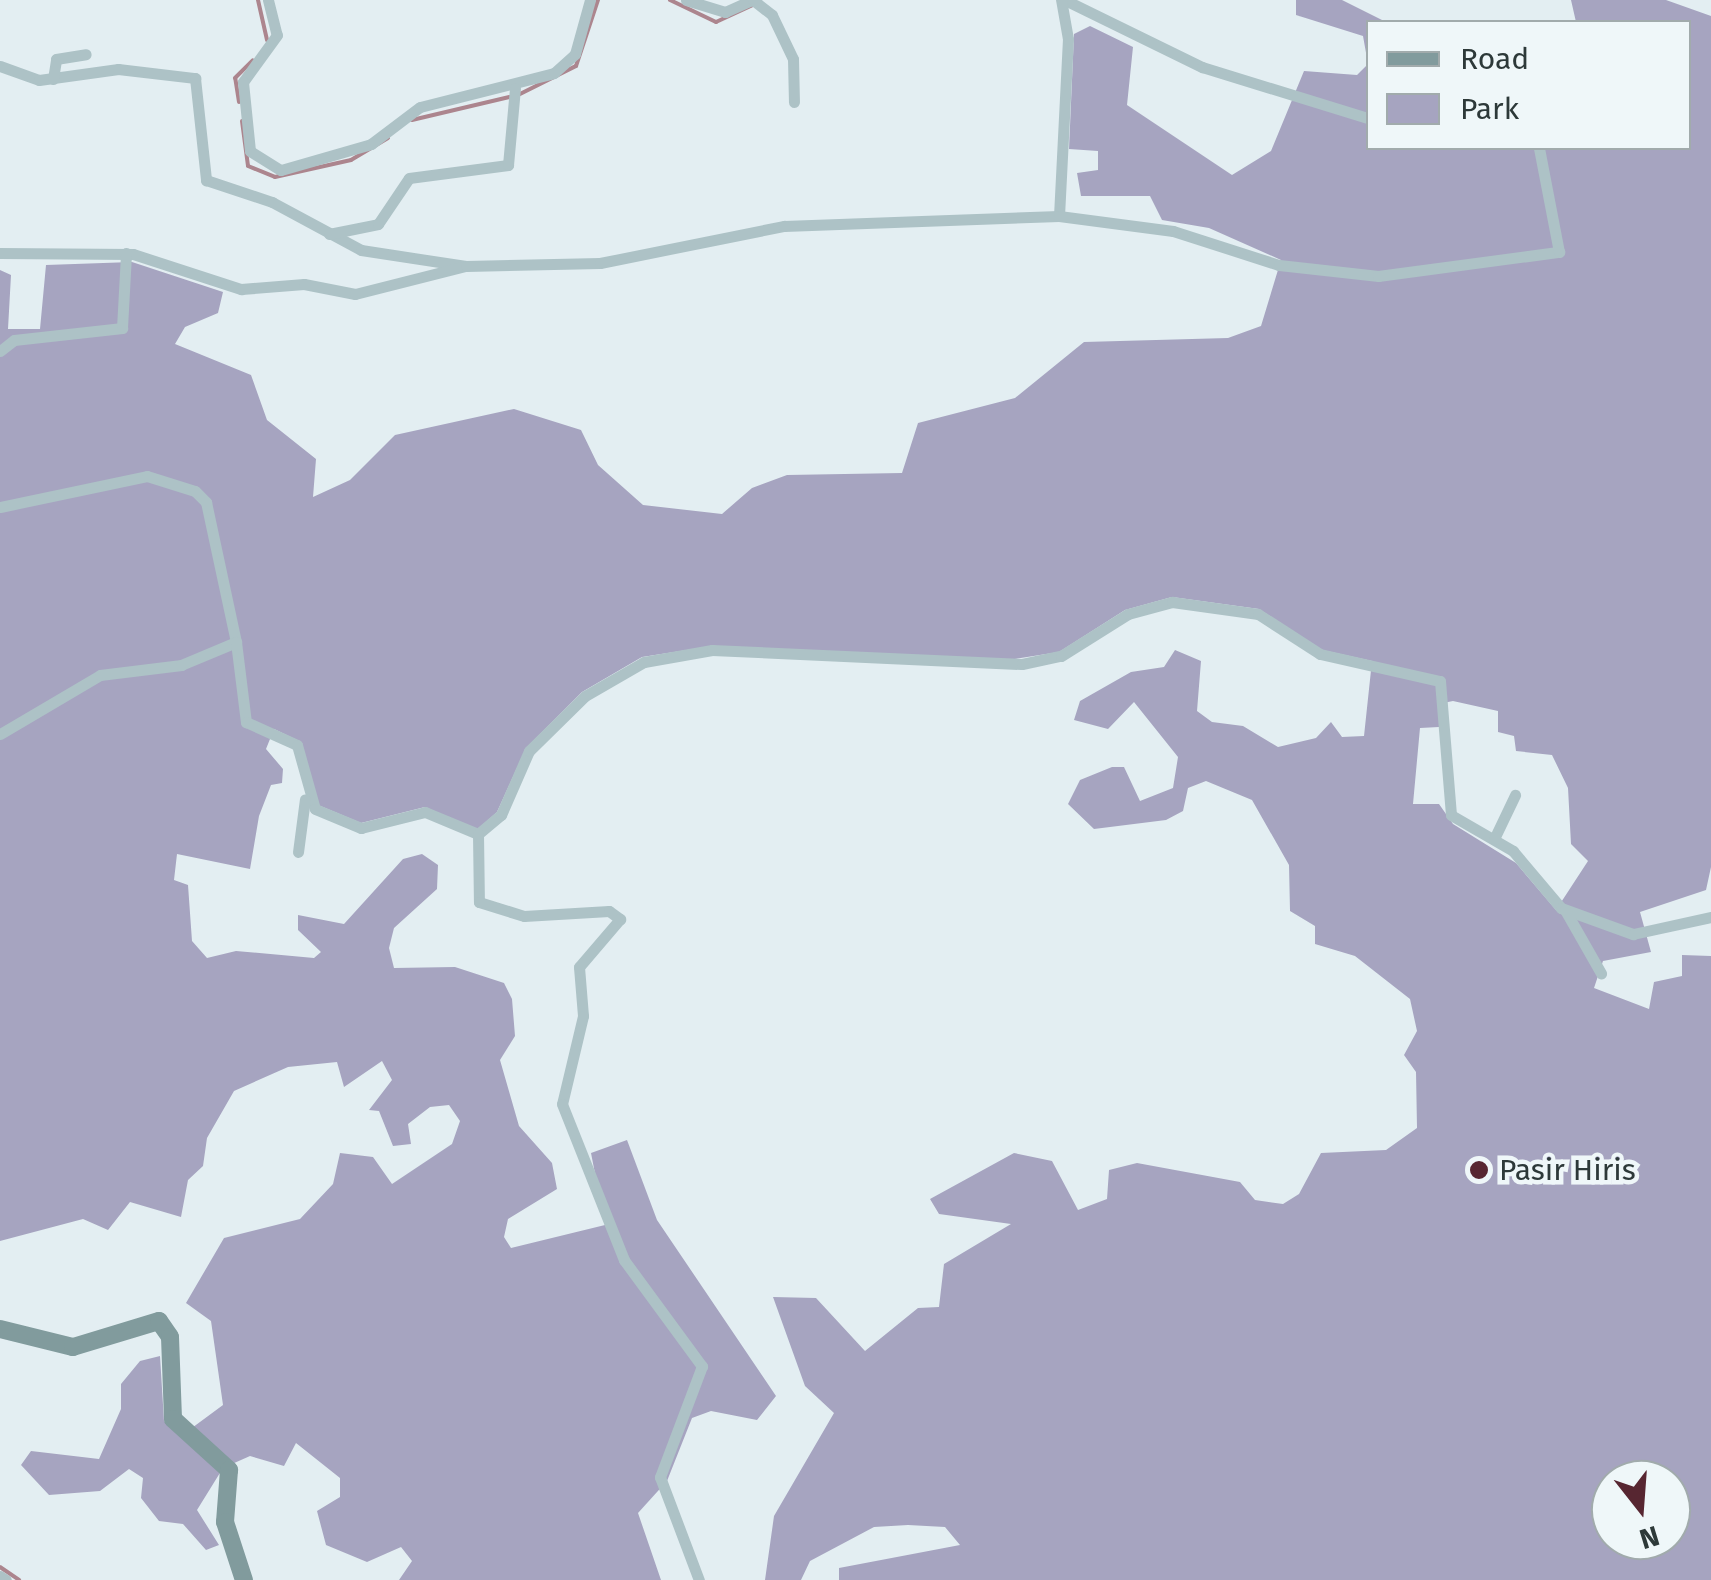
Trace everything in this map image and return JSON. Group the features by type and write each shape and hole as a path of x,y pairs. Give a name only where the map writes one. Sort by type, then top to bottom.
{"street":[{"path":"268,0 277,35 242,82 250,151 270,168 371,144 420,107 515,93 568,62 590,0"},
{"path":"686,0 725,12 756,2 792,60 794,102"},
{"path":"1063,0 1178,58 1366,117"},
{"path":"1059,216 1068,39 1063,0"},
{"path":"53,79 58,58 86,54"},
{"path":"0,66 53,79 118,69 195,78 206,180 382,258 466,266 600,263 784,226 1059,216 1173,231 1317,272 1378,276 1552,256 1558,242 1539,150"},
{"path":"329,234 378,224 409,178 508,164 515,93"},
{"path":"0,253 126,253 241,288 304,284 354,294 466,266"},
{"path":"0,351 14,340 122,328 126,253"},
{"path":"0,507 148,476 194,491 206,502 236,642 246,722 298,746 305,799 298,852"},
{"path":"478,834 502,815 530,751 585,696 644,662 712,650 1022,664 1061,656 1128,614 1172,602 1258,614 1320,654 1440,681 1449,810 1494,839 1564,910 1601,973"},
{"path":"0,734 100,675 181,665 236,642"},
{"path":"1494,839 1514,795"},
{"path":"305,799 361,828 425,812 478,834"},
{"path":"478,834 479,902 524,916 609,911 620,920 579,967 583,1016 562,1104 624,1260 702,1366 660,1477 699,1580"},
{"path":"1564,910 1632,934 1711,916"},
{"path":"0,1329 73,1347 159,1321 170,1336 173,1419 229,1470 225,1522 244,1580"}],"green space":[{"path":"1296,0 1342,0 1382,20 1366,20 1366,53 1363,36 1296,15"},
{"path":"1571,0 1666,0 1711,16 1711,867 1706,890 1640,912 1651,952 1603,961 1594,988 1649,1009 1654,982 1682,976 1682,955 1711,956 1711,1580 839,1580 839,1568 960,1545 945,1527 908,1525 874,1527 810,1561 801,1580 765,1580 774,1516 834,1413 805,1386 773,1297 816,1298 865,1351 918,1308 939,1307 944,1264 1011,1224 939,1214 930,1199 1014,1153 1052,1161 1078,1210 1107,1199 1109,1170 1137,1163 1240,1182 1255,1200 1283,1204 1299,1194 1321,1153 1386,1150 1417,1128 1416,1072 1404,1055 1417,1031 1410,999 1355,956 1315,944 1315,926 1290,911 1289,865 1252,800 1206,781 1188,788 1183,811 1166,820 1094,829 1068,804 1080,780 1112,767 1124,767 1140,801 1173,788 1178,757 1134,702 1108,729 1074,720 1080,701 1131,672 1164,667 1175,650 1201,661 1197,711 1212,722 1243,726 1278,747 1316,738 1331,722 1342,737 1364,736 1372,661 1322,650 1259,609 1172,597 1125,610 1059,652 1002,661 713,646 642,657 582,692 526,748 497,812 477,830 425,807 361,823 318,805 301,742 274,729 266,749 283,769 282,783 271,785 259,816 250,869 177,854 174,880 188,885 192,941 207,958 236,951 314,958 321,952 298,930 298,915 344,924 403,859 422,854 438,865 437,889 394,928 389,948 394,968 455,967 504,983 512,999 515,1036 500,1060 519,1126 552,1163 557,1189 508,1219 504,1237 511,1248 605,1225 591,1153 627,1140 657,1220 776,1396 757,1420 711,1411 692,1418 667,1481 638,1513 661,1580 399,1580 412,1561 401,1547 367,1562 326,1545 317,1511 340,1497 340,1478 296,1443 284,1466 250,1456 223,1468 197,1510 219,1545 206,1550 183,1524 159,1521 141,1498 143,1478 129,1469 100,1491 49,1495 21,1465 31,1451 99,1459 121,1409 121,1384 140,1361 160,1356 164,1421 181,1436 223,1405 211,1321 186,1303 224,1238 300,1219 333,1184 340,1153 373,1157 392,1184 452,1144 460,1121 449,1105 430,1107 408,1124 411,1144 393,1146 379,1111 369,1110 392,1080 382,1061 344,1087 337,1062 288,1067 234,1091 207,1138 203,1166 188,1180 181,1217 130,1202 108,1230 83,1219 0,1241 0,270 11,275 8,329 40,329 46,265 132,262 223,292 218,313 185,327 175,344 251,375 267,420 316,459 313,497 350,480 395,435 514,409 581,430 598,465 643,505 722,514 752,488 787,475 902,473 918,423 1015,398 1084,342 1228,338 1261,326 1281,260 1209,228 1162,220 1150,196 1081,196 1077,173 1098,170 1098,151 1069,149 1074,34 1090,26 1133,47 1127,105 1232,175 1271,151 1304,71 1357,75 1366,66 1366,150 1691,150 1691,20 1576,20","holes":["1453,701 1498,711 1498,732 1514,736 1516,751 1552,755 1568,788 1571,844 1588,861 1556,910 1516,863 1453,824 1439,804 1413,804 1420,728 1439,727 1443,703"]}],"waterway":[{"path":"258,0 267,40"},
{"path":"518,95 576,66 598,0"},
{"path":"670,0 716,22 755,4"},
{"path":"239,102 235,78 253,60"},
{"path":"412,120 509,97"},
{"path":"242,121 248,166 275,177 351,160 388,138"},
{"path":"0,1567 19,1580"}],"place":[{"name":"Pasir Hiris","path":"1479,1170"}]}
